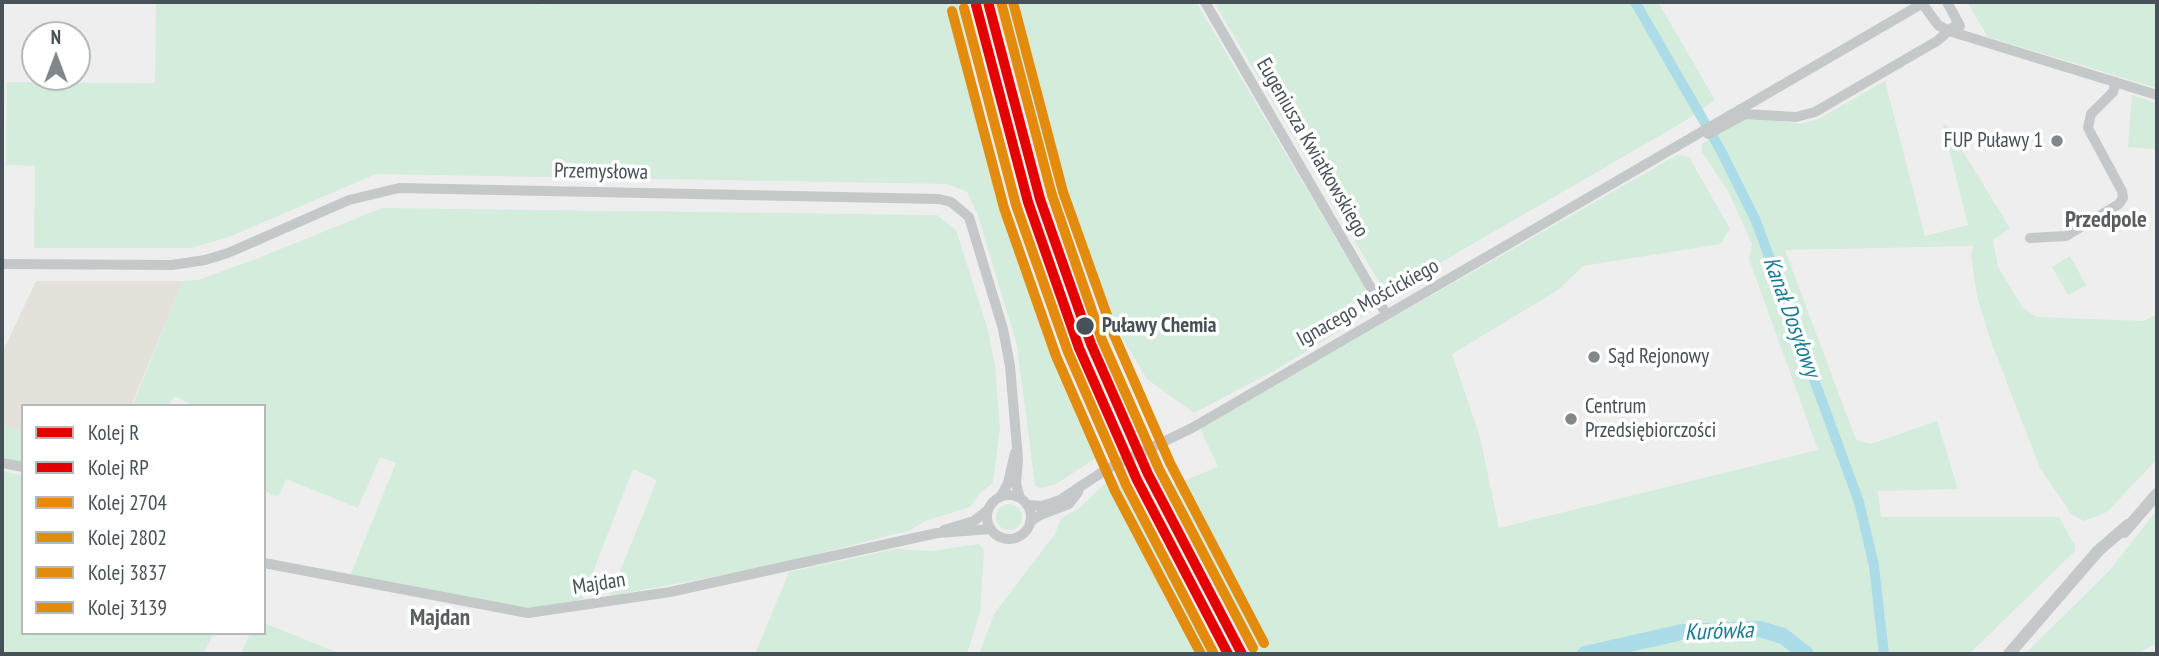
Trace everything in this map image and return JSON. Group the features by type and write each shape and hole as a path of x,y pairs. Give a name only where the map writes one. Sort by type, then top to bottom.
{"street":[{"name":"Eugeniusza Kwiatkowskiego","path":"1205,2 1386,314"},
{"path":"1947,2 1965,36"},
{"name":"Ignacego Mościckiego","path":"1023,501 1044,506 1080,490 1107,469 1192,428 1924,3"},
{"path":"1924,3 1938,25 1949,31 2157,95"},
{"name":"Ignacego Mościckiego","path":"1721,123 1745,114 1796,117 1815,112 1958,23"},
{"path":"2030,238 2066,236 2119,204 2123,198 2122,191 2088,128 2091,114 2113,92 2116,82"},
{"path":"1769,92 1765,102 1771,115"},
{"name":"Przemysłowa","path":"2,264 172,265 205,260 228,253 349,201 399,188 939,200 961,208 974,228 1008,347 1016,484 1023,501"},
{"name":"Przemysłowa","path":"1001,496 1009,483 1016,449"},
{"path":"2,463 21,467"},
{"name":"Ignacego Mościckiego","path":"1030,522 1040,515 1069,504 1080,490"},
{"path":"2009,654 2157,494"},
{"path":"1001,496 1023,501 1030,522 1025,532 1011,539 1002,538 991,529 988,510 1001,496"},
{"name":"Majdan","path":"266,564 528,613 670,592 937,533 978,519 988,510"},
{"name":"Majdan","path":"937,533 991,529"}],"shaded area":[{"path":"36,281 183,281 132,404 21,404 21,431 2,425 2,353"}],"green space":[{"path":"156,2 534,2 544,5 550,2 961,2 987,147 999,191 1076,403 1099,456 1056,484 1041,488 1035,486 1017,345 977,213 967,192 948,184 376,174 229,237 191,248 34,248 35,166 6,165 7,82 21,82 21,91 91,91 91,83 155,83"},
{"path":"1005,2 1196,2 1377,308 1274,371 1194,413 1147,379 1089,283 1026,91"},
{"path":"1214,2 1658,2 1715,100 1685,121 1386,294"},
{"path":"1967,2 2157,2 2157,88 1988,37"},
{"path":"1885,81 1925,236 1968,225 1943,125 1946,124 2010,228 1993,240 1998,267 2023,308 2037,317 2143,321 2157,314 2157,459 2107,512 2084,521 2071,514 2040,468 1990,339 1977,296 1971,256 1973,246 1785,250 1856,440 1871,444 1937,421 1958,489 1878,491 1881,517 2059,517 2075,546 2075,551 1969,654 1259,654 1170,486 1218,467 1200,428 1677,155 1689,157 1730,229 1720,244 1583,266 1558,290 1452,354 1480,437 1499,528 1818,450 1749,259 1752,244 1728,191 1702,152 1702,144 1738,121 1750,117 1801,124 1818,119"},
{"path":"2132,95 2157,103 2157,153 2155,149 2128,147"},
{"path":"382,208 937,215 956,230 988,330 995,365 1000,428 993,483 980,493 970,507 925,521 911,530 766,567 610,596 657,480 633,469 582,600 529,610 350,576 396,463 380,457 358,508 286,479 278,497 266,492 266,404 190,404 174,396 170,404 133,404 183,281 198,280"},
{"path":"2070,256 2086,285 2068,295 2052,267"},
{"path":"2,425 21,431 21,463 2,459"},
{"path":"2,471 21,476 21,635 213,635 203,654 2,654"},
{"path":"1114,475 1214,654 979,654 994,614 1055,534 1061,518 1078,509"},
{"path":"1009,504 1018,508 1022,517 1018,526 1009,530 1000,526 996,517 1000,508"},
{"path":"2157,510 2157,643 2137,654 2025,654 2109,571"},
{"path":"979,544 984,550 980,612 967,654 755,654 789,572 896,549 932,551"},
{"path":"266,624 341,654 241,654 249,635 266,635"}],"waterway":[{"name":"Kanał Dosyłowy","path":"1635,2 1720,149 1756,221 1859,502 1874,566 1884,654"},
{"name":"Kurówka","path":"1585,654 1682,632 1760,629 1783,636 1806,654"}],"rail line":[{"name":"R","path":"988,2 1040,199 1091,344 1148,474 1242,654"},
{"name":"2704","path":"1001,2 1052,195 1102,340 1159,469 1253,648"},
{"name":"3837","path":"1013,2 1063,192 1114,335 1170,463 1264,643"},
{"name":"RP","path":"976,5 1028,202 1079,348 1137,480 1228,654"},
{"name":"2802","path":"964,8 1016,205 1068,352 1126,485 1214,654"},
{"name":"3139","path":"952,11 1004,208 1056,356 1115,491 1201,654"}],"place":[{"name":"FUP Puławy 1","path":"2057,141"},
{"name":"Puławy Chemia","path":"1085,326"},
{"name":"Sąd Rejonowy","path":"1594,357"},
{"name":"Centrum Przedsiębiorczości","path":"1571,419"}],"district":[{"name":"Przedpole","path":"2106,220"},
{"name":"Majdan","path":"440,618"}]}
